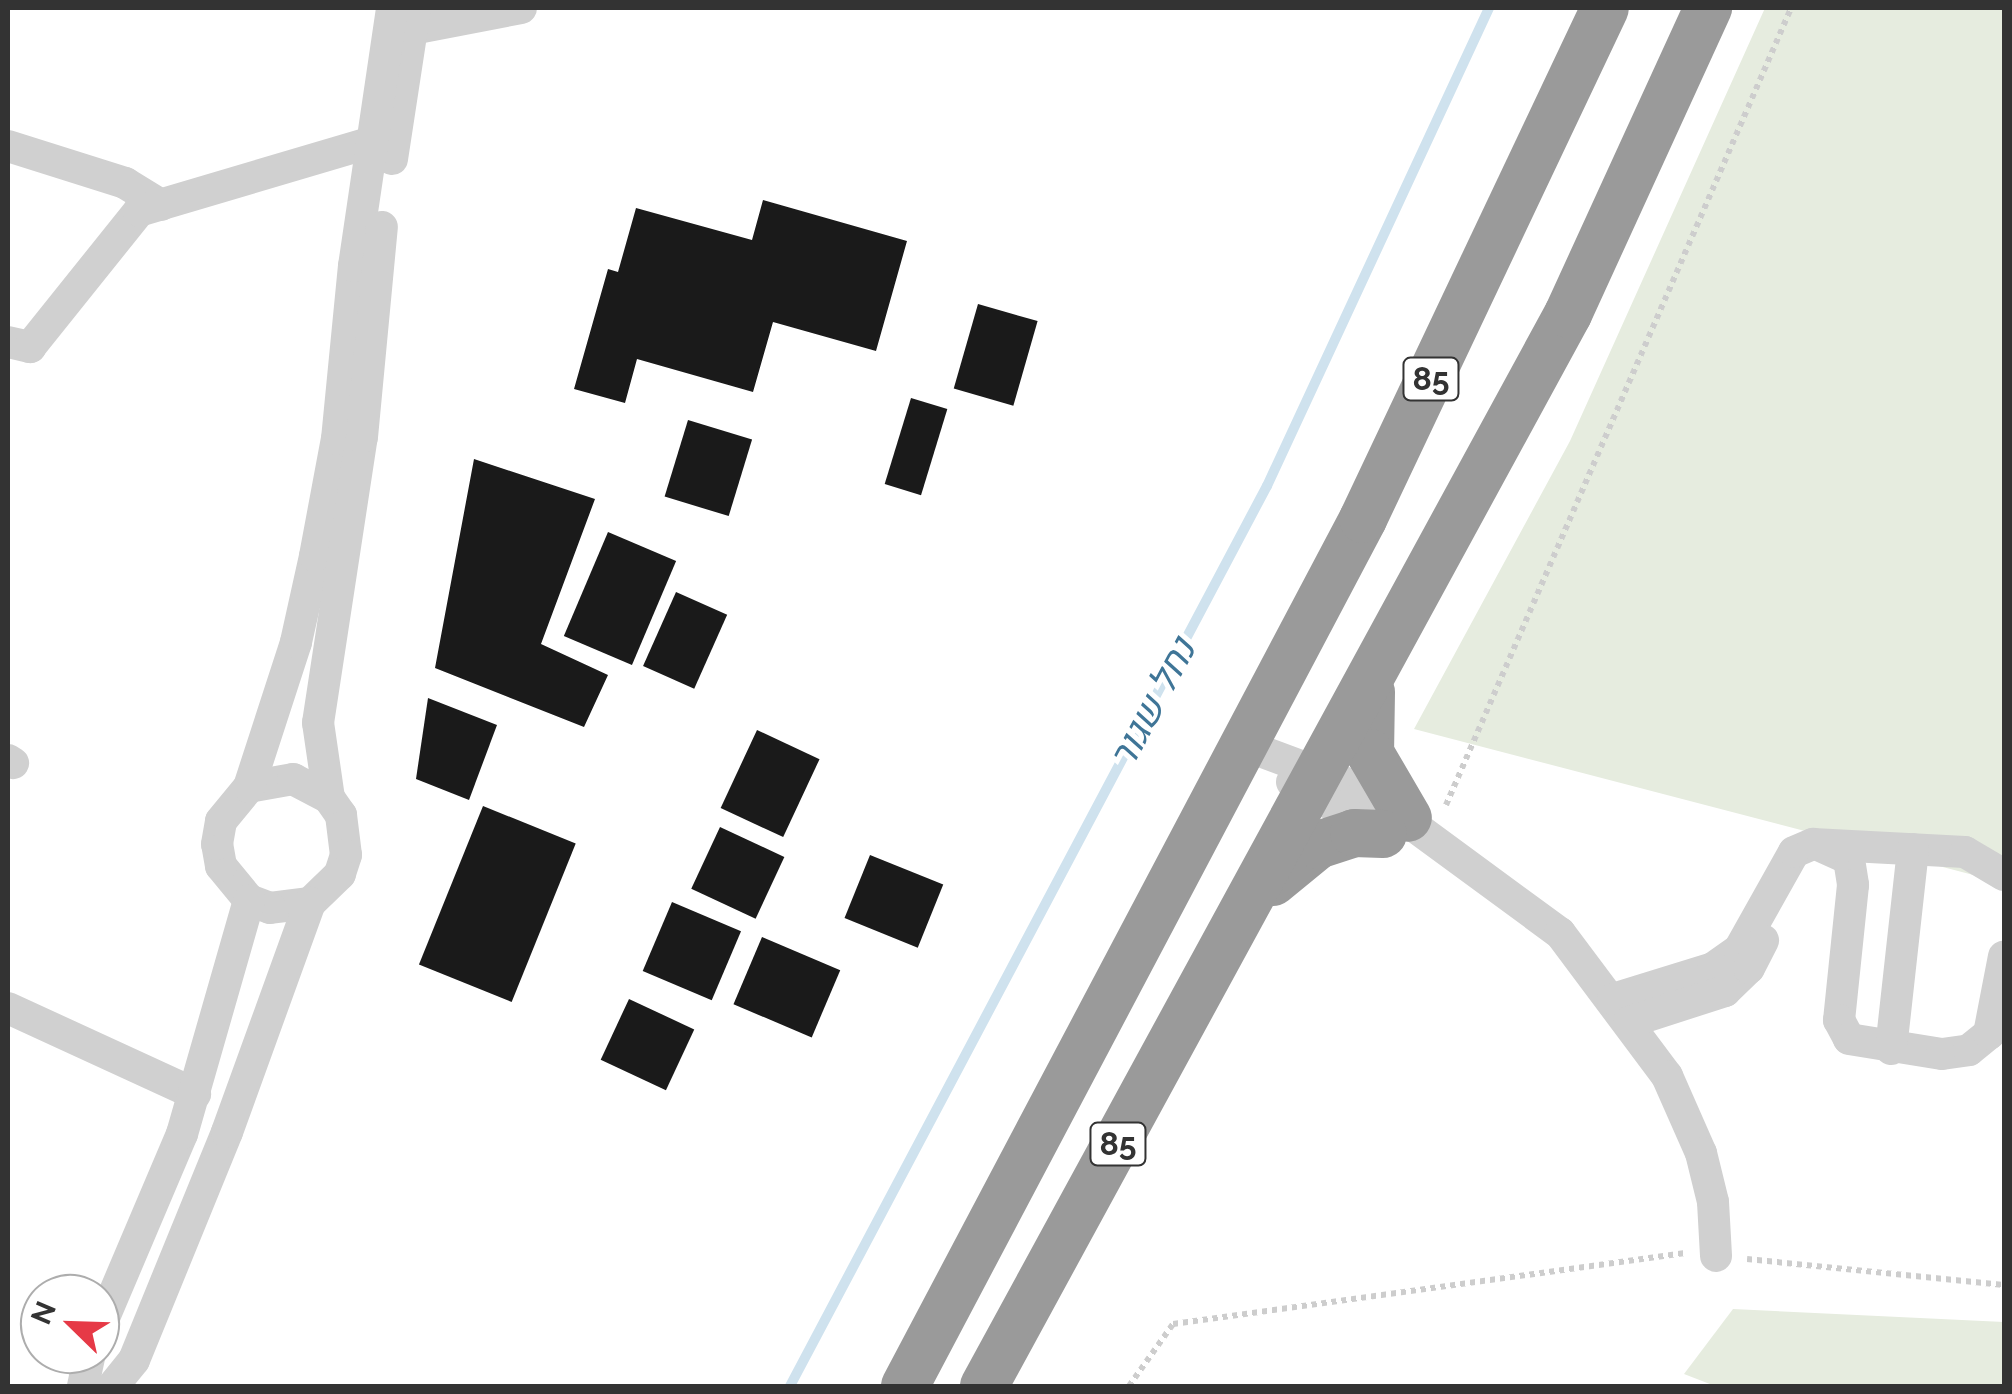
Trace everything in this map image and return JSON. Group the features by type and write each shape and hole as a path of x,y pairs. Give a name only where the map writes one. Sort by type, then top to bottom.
{"highway":[{"name":"85","path":"905,1386 1363,520 1605,8"},
{"name":"85","path":"984,1386 1253,902 1568,314 1708,8"},
{"path":"1253,902 1318,845 1354,834 1408,829 1370,752 1374,676"}],"street":[{"path":"406,15 521,8"},
{"path":"406,15 376,268 362,437 318,723 329,798 341,815 346,855 328,891 310,902 270,908 249,900 221,866 217,844 226,812 250,787 296,642 337,439 372,142 406,15"},
{"path":"8,342 30,347 139,211 372,142"},
{"path":"8,146 125,183 160,205"},
{"path":"1244,744 1408,829 1472,868 1560,934 1667,1076 1701,1153 1716,1256"},
{"path":"250,787 293,779 329,798"},
{"path":"1408,829 1472,868"},
{"path":"1621,1010 1725,991 1750,968 1766,932 1776,880 1794,852 1814,844 1965,852 2004,876"},
{"path":"1814,844 1837,848 1848,859 1852,885 1838,1020 1848,1039 1891,1049 1942,1054 1969,1050 1989,1034 2004,956"},
{"path":"1891,1049 1914,850"},
{"path":"120,1279 195,1094 249,900"},
{"path":"113,1386 134,1360 310,902"},
{"path":"8,1008 195,1094"}],"path":[{"path":"1408,829 1792,8"},
{"path":"1129,1386 1173,1324 1683,1253 2004,1285"}],"shaded area":[{"path":"1765,8 2004,8 2004,883 1414,729 1570,441"},
{"path":"1733,1309 2004,1322 2004,1386 1715,1386 1684,1374"}],"building":[{"path":"763,200 907,241 876,351 773,322 753,392 637,359 625,403 574,389 608,269 618,272 636,208 752,240"},
{"path":"978,304 1038,321 1013,406 954,389"},
{"path":"911,398 947,409 921,495 885,484"},
{"path":"688,420 752,440 729,516 665,497"},
{"path":"474,459 595,499 541,644 608,675 584,727 435,668"},
{"path":"608,532 676,561 632,665 564,636"},
{"path":"676,592 727,615 694,689 643,666"},
{"path":"428,698 497,725 469,800 416,779"},
{"path":"757,730 820,759 783,837 721,808"},
{"path":"483,806 576,843 512,1002 419,965"},
{"path":"720,827 784,857 756,919 691,889"},
{"path":"870,855 943,885 918,948 845,918"},
{"path":"672,902 741,931 712,1000 643,971"},
{"path":"762,937 840,970 812,1037 733,1004"},
{"path":"629,999 694,1029 666,1090 601,1060"}],"waterway":[{"name":"נחל שגור","path":"790,1386 1267,486 1489,8"}]}
